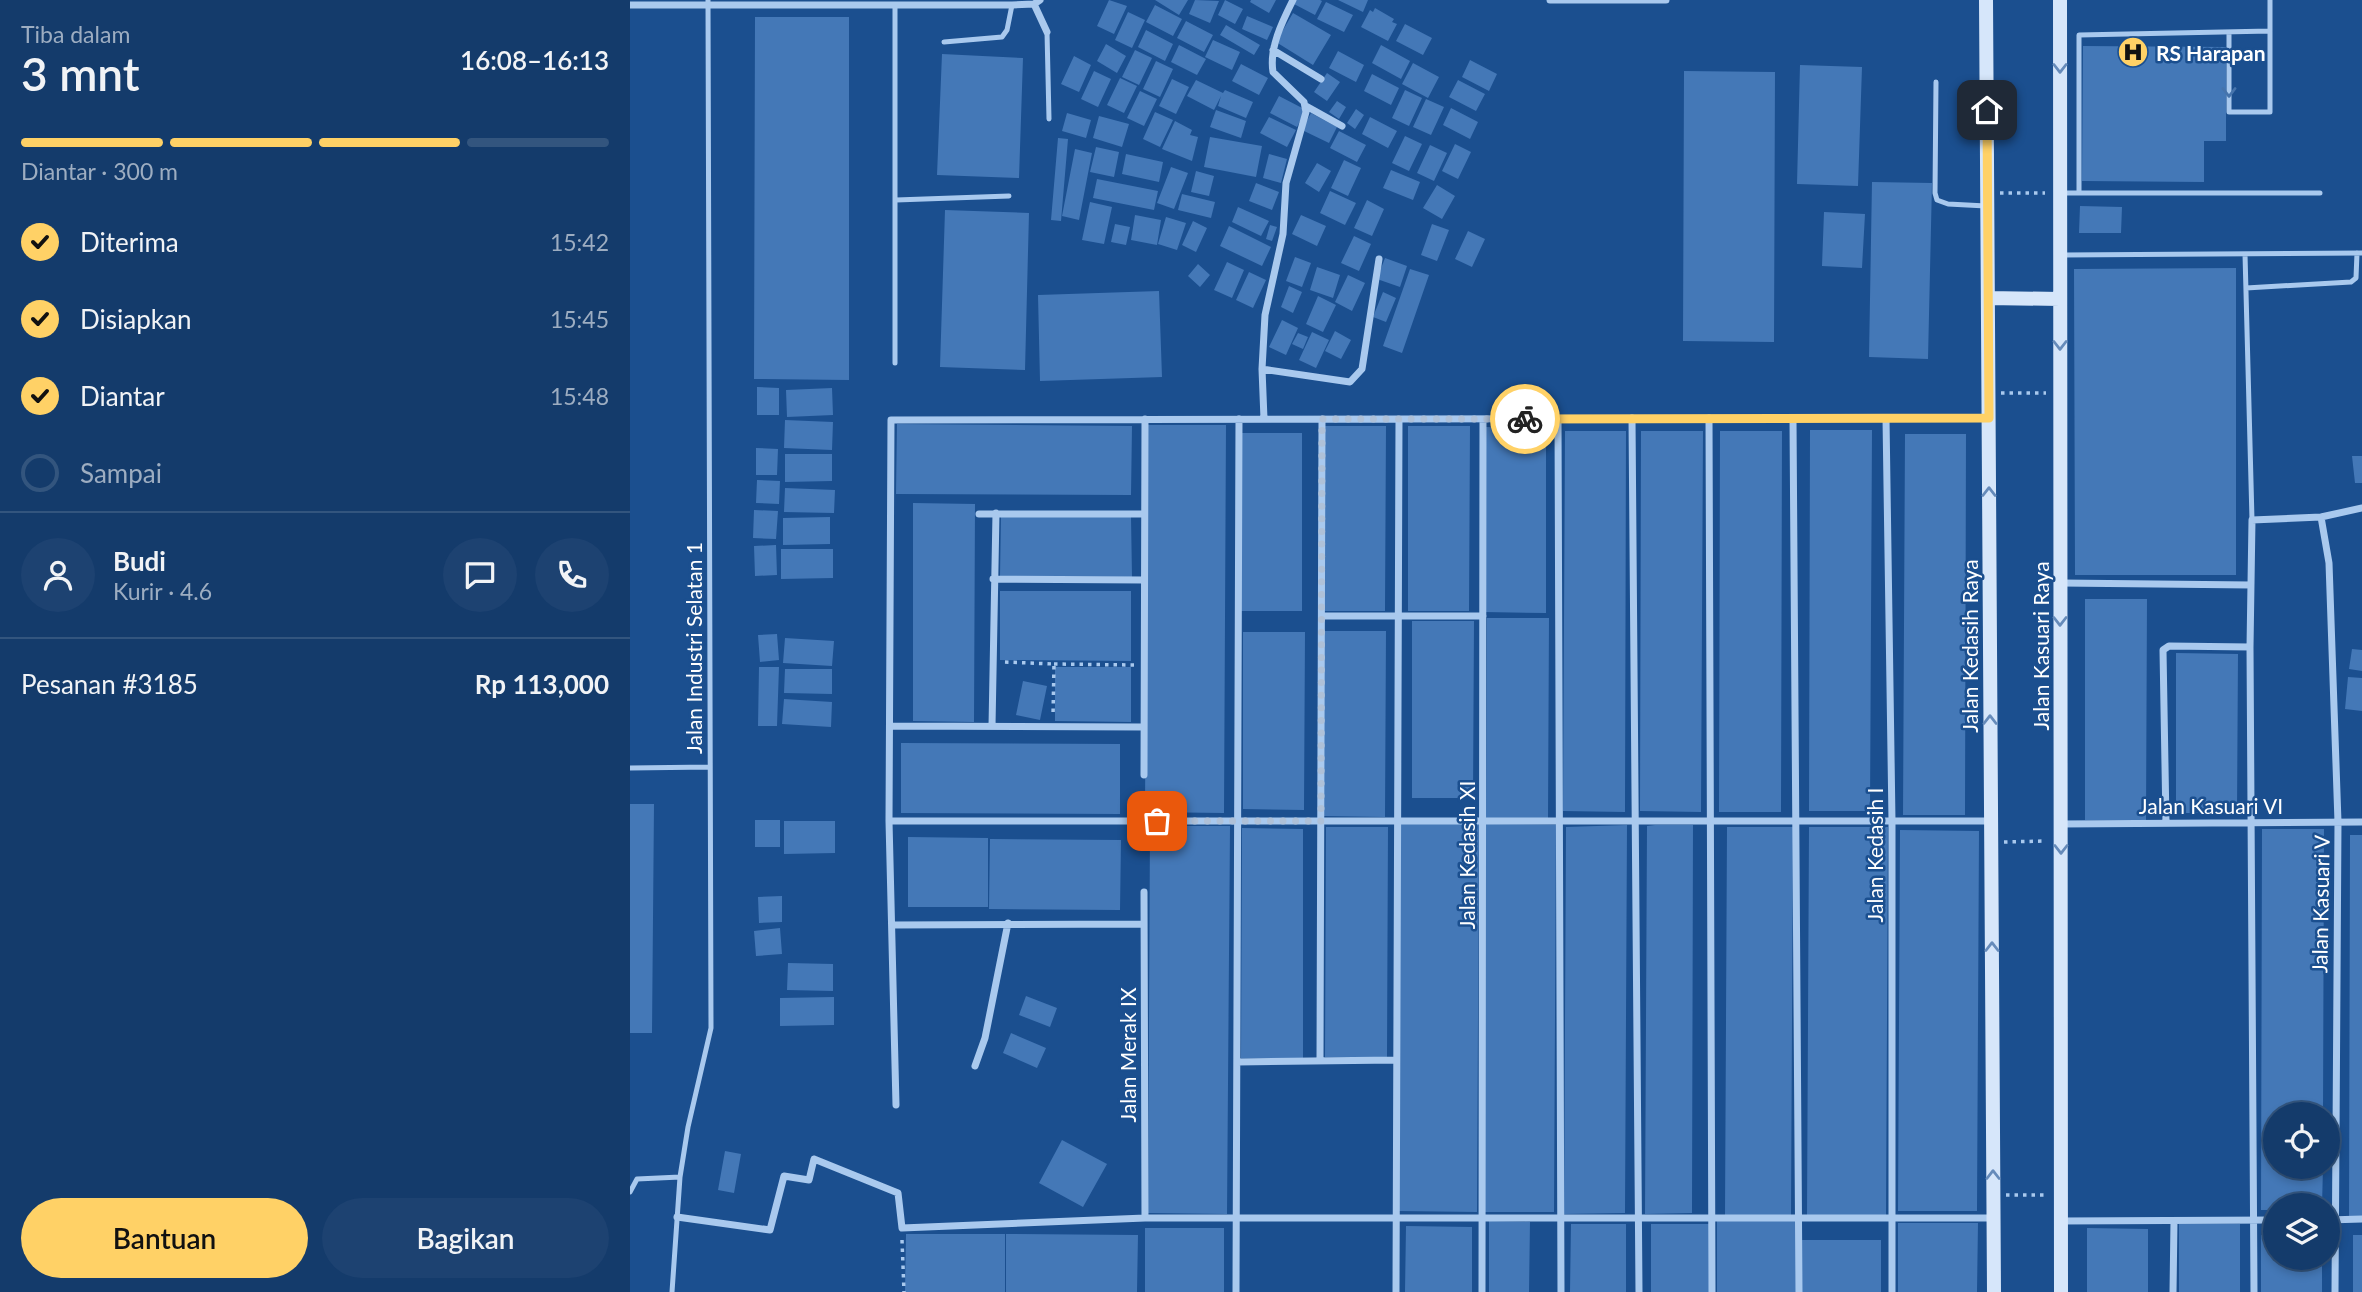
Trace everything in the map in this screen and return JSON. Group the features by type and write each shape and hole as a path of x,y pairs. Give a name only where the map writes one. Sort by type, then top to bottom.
{"main road":[{"name":"Jalan Kedasih Raya","path":"1986,0 1994,1292"},
{"name":"Jalan Kasuari Raya","path":"2060,0 2061,1292"},
{"path":"1987,298 2060,299"}],"street":[{"path":"1293,0 1273,50 1273,72 1306,106 1342,126"},
{"path":"1550,0 1666,0"},
{"path":"630,5 796,3 895,6 1012,5 1037,2 1047,32"},
{"path":"1273,50 1321,79"},
{"path":"1264,419 1262,369 1265,314 1283,234 1286,183 1305,119 1306,106"},
{"path":"1262,369 1350,382 1362,369 1379,259"},
{"path":"1632,418 1639,1292"},
{"path":"1709,418 1712,1292"},
{"path":"1793,418 1799,1292"},
{"name":"Jalan Kedasih I","path":"1886,418 1892,821 1892,1292"},
{"path":"896,1105 889,821 891,420 1989,418"},
{"path":"1144,775 1145,419"},
{"path":"1236,1292 1239,419"},
{"path":"1320,1060 1322,419"},
{"path":"1396,1292 1399,419"},
{"name":"Jalan Kedasih XI","path":"1482,1292 1483,419"},
{"path":"1558,419 1561,1292"},
{"path":"2254,1292 2250,823 2252,520 2321,517 2362,508"},
{"path":"992,726 996,513"},
{"path":"979,514 1144,514"},
{"name":"Jalan Kasuari V","path":"2321,517 2329,563 2338,822 2331,1193"},
{"path":"993,579 1144,580"},
{"path":"2060,583 2251,585"},
{"path":"1322,616 1483,616"},
{"path":"2166,823 2163,650 2169,646 2250,647"},
{"path":"890,726 1144,727"},
{"path":"889,821 1991,821"},
{"name":"Jalan Kasuari VI","path":"2061,824 2362,822"},
{"name":"Jalan Merak IX","path":"1144,892 1145,1219"},
{"path":"975,1066 988,1025 1008,923"},
{"path":"892,925 1144,923"},
{"path":"1237,1062 1395,1060"},
{"path":"677,1217 770,1230 783,1177 809,1180 814,1159 898,1193 902,1228 1236,1218 1993,1218"},
{"path":"2340,1220 2362,1219"},
{"path":"2061,1221 2263,1220"},
{"path":"2173,1292 2174,1221"},
{"name":"Jalan Kasuari V","path":"2334,1270 2335,1292"}],"lane":[{"path":"2230,32 2230,112 2270,112 2270,0"},
{"name":"Jalan Industri Selatan 1","path":"673,1292 680,1177 688,1128 711,1028 708,3"},
{"path":"944,42 1002,37 1007,30 1012,5"},
{"path":"895,6 895,363"},
{"path":"2079,192 2079,36 2270,31"},
{"path":"1047,32 1049,119"},
{"path":"1936,82 1937,200 1948,204 1987,199"},
{"path":"2060,193 2319,193"},
{"path":"896,200 1009,196"},
{"path":"2060,255 2360,253 2356,278 2351,282 2246,288"},
{"path":"2245,254 2252,520"},
{"path":"630,768 710,768"},
{"path":"630,1192 636,1179 680,1177"}],"path":[{"path":"1987,199 2060,193"},
{"path":"1988,393 2060,393"},
{"path":"993,662 1144,665"},
{"path":"1053,726 1054,664"},
{"path":"1991,842 2061,841"},
{"path":"1993,1195 2061,1195"},
{"path":"902,1228 904,1292"}],"building":[{"path":"1109,0 1127,6 1114,34 1097,26"},
{"path":"1155,0 1188,0 1179,15"},
{"path":"1195,0 1219,1 1210,23 1189,14"},
{"path":"1225,0 1243,9 1235,24 1218,15"},
{"path":"1276,0 1269,13 1250,2"},
{"path":"1295,0 1322,1 1315,15 1294,4"},
{"path":"1338,0 1368,0 1363,12"},
{"path":"1326,2 1353,15 1344,32 1317,19"},
{"path":"1155,5 1182,19 1173,36 1146,22"},
{"path":"1375,8 1394,19 1392,22 1397,24 1388,41 1361,27 1370,10 1373,12"},
{"path":"1128,12 1145,20 1132,48 1115,40"},
{"path":"1293,13 1331,35 1313,65 1276,42"},
{"path":"1247,16 1273,27 1267,40 1242,29"},
{"path":"755,17 849,17 849,380 754,379"},
{"path":"1186,21 1213,35 1204,52 1177,38"},
{"path":"1405,24 1432,38 1423,55 1396,41"},
{"path":"1226,25 1260,45 1254,55 1220,35"},
{"path":"1146,30 1173,44 1165,61 1138,47"},
{"path":"1213,40 1240,52 1232,70 1205,57"},
{"path":"1106,44 1126,56 1117,73 1097,61"},
{"path":"1179,45 1206,59 1197,75 1171,62"},
{"path":"1381,45 1410,61 1401,79 1372,63"},
{"path":"2083,46 2226,47 2226,141 2204,141 2204,182 2082,181"},
{"path":"1135,50 1152,58 1139,85 1122,77"},
{"path":"1338,51 1364,65 1356,82 1329,68"},
{"path":"942,54 1023,58 1019,178 937,175"},
{"path":"1074,56 1091,65 1079,92 1061,84"},
{"path":"1470,60 1497,74 1489,91 1462,77"},
{"path":"1156,61 1173,69 1160,97 1143,89"},
{"path":"1413,63 1439,77 1428,98 1402,84"},
{"path":"1241,64 1268,78 1259,95 1232,81"},
{"path":"1800,65 1862,67 1858,186 1797,184"},
{"path":"1094,71 1111,79 1098,107 1081,99"},
{"path":"1684,71 1775,72 1774,342 1683,341"},
{"path":"1327,73 1340,82 1327,101 1314,92"},
{"path":"1372,74 1399,88 1391,105 1364,91"},
{"path":"1120,78 1137,86 1124,113 1107,105"},
{"path":"1172,79 1189,87 1176,114 1159,106"},
{"path":"1196,80 1223,93 1225,90 1253,102 1246,118 1218,106 1221,96 1214,110 1187,96"},
{"path":"1458,80 1485,94 1476,111 1449,97"},
{"path":"1405,90 1422,98 1409,126 1392,118"},
{"path":"1140,91 1157,99 1144,126 1127,118"},
{"path":"1279,96 1306,110 1297,127 1270,113"},
{"path":"1426,99 1444,107 1431,135 1413,127"},
{"path":"1337,101 1346,107 1339,119 1329,112"},
{"path":"1451,108 1478,122 1470,139 1443,125"},
{"path":"1356,109 1364,115 1355,129 1347,123"},
{"path":"1216,110 1246,121 1241,138 1210,127"},
{"path":"1155,112 1173,120 1160,147 1143,139"},
{"path":"1067,113 1091,120 1086,138 1062,131"},
{"path":"1311,113 1337,127 1329,143 1302,130"},
{"path":"1099,116 1129,124 1122,147 1093,138"},
{"path":"1269,117 1296,130 1287,147 1260,133"},
{"path":"1370,117 1397,131 1388,148 1362,134"},
{"path":"1175,121 1192,130 1190,135 1198,137 1192,161 1162,149"},
{"path":"1339,131 1366,145 1357,162 1330,148"},
{"path":"1405,136 1422,144 1409,171 1392,163"},
{"path":"1210,137 1262,146 1256,177 1204,167"},
{"path":"1058,138 1068,139 1061,221 1051,220"},
{"path":"1455,144 1471,152 1458,179 1442,171"},
{"path":"1430,145 1447,153 1434,181 1417,173"},
{"path":"1096,147 1119,152 1114,177 1090,172"},
{"path":"1075,149 1092,153 1079,220 1062,216"},
{"path":"1126,154 1163,162 1159,182 1122,174"},
{"path":"1269,154 1287,159 1281,183 1263,178"},
{"path":"1344,160 1361,168 1348,196 1331,188"},
{"path":"1317,163 1331,171 1319,192 1305,183"},
{"path":"1171,167 1188,173 1174,209 1157,203"},
{"path":"1391,170 1420,182 1413,200 1383,188"},
{"path":"1196,171 1214,176 1209,196 1191,192"},
{"path":"1097,179 1158,191 1154,210 1093,198"},
{"path":"1872,182 1932,183 1928,359 1869,357"},
{"path":"1256,183 1279,192 1272,210 1249,201"},
{"path":"1437,185 1455,196 1442,219 1423,208"},
{"path":"1330,191 1356,203 1345,225 1320,213"},
{"path":"1182,194 1215,202 1211,218 1178,210"},
{"path":"1367,200 1384,209 1372,236 1354,228"},
{"path":"1090,202 1112,207 1104,244 1082,240"},
{"path":"2080,206 2122,207 2121,233 2079,233"},
{"path":"1238,207 1269,221 1261,236 1232,222"},
{"path":"945,210 1029,213 1025,370 940,367"},
{"path":"1824,212 1865,214 1862,268 1822,266"},
{"path":"1135,215 1161,220 1157,245 1131,240"},
{"path":"1301,215 1326,226 1317,246 1292,234"},
{"path":"1166,217 1186,223 1177,250 1158,244"},
{"path":"1193,221 1207,228 1196,252 1182,245"},
{"path":"1115,224 1130,227 1126,245 1111,242"},
{"path":"1432,224 1449,230 1437,261 1421,255"},
{"path":"1270,225 1277,227 1272,241 1266,239"},
{"path":"1229,226 1271,247 1262,266 1220,246"},
{"path":"1468,231 1485,239 1472,267 1455,259"},
{"path":"1354,236 1371,244 1359,271 1341,263"},
{"path":"1295,257 1311,263 1302,287 1286,281"},
{"path":"1385,258 1407,266 1400,287 1377,279"},
{"path":"1227,262 1244,270 1232,298 1214,290"},
{"path":"1198,264 1210,275 1200,287 1188,276"},
{"path":"1317,267 1340,275 1333,298 1310,290"},
{"path":"2236,268 2236,575 2075,575 2074,269"},
{"path":"1410,269 1429,275 1402,353 1383,346"},
{"path":"1249,272 1266,280 1253,308 1236,300"},
{"path":"1348,275 1365,283 1352,311 1335,302"},
{"path":"1289,286 1302,292 1293,313 1281,307"},
{"path":"1159,291 1162,377 1040,381 1038,295"},
{"path":"1383,292 1396,298 1386,322 1373,317"},
{"path":"1318,296 1336,305 1323,332 1306,324"},
{"path":"1282,320 1298,328 1286,355 1269,347"},
{"path":"1335,331 1351,340 1341,359 1325,351"},
{"path":"1312,332 1329,340 1316,368 1299,360"},
{"path":"1298,333 1308,337 1303,349 1292,344"},
{"path":"757,387 779,388 779,415 757,415"},
{"path":"832,388 833,415 787,417 786,390"},
{"path":"785,420 833,422 832,450 784,448"},
{"path":"897,424 1132,426 1131,495 896,494"},
{"path":"1147,425 1226,425 1224,813 1145,812"},
{"path":"1324,426 1386,426 1385,611 1324,611"},
{"path":"1408,426 1470,426 1469,611 1408,611"},
{"path":"1485,427 1546,428 1546,613 1484,612"},
{"path":"1810,430 1872,430 1870,811 1809,811"},
{"path":"1565,431 1626,431 1625,812 1563,811"},
{"path":"1641,431 1703,431 1701,812 1640,811"},
{"path":"1720,431 1782,431 1781,812 1719,812"},
{"path":"1241,433 1302,433 1302,611 1240,611"},
{"path":"1905,434 1966,434 1965,815 1903,815"},
{"path":"756,448 778,449 777,475 756,475"},
{"path":"785,454 832,454 832,481 785,482"},
{"path":"2352,456 2362,456 2362,483 2355,483"},
{"path":"757,480 780,481 779,504 756,503"},
{"path":"785,488 835,490 834,513 784,512"},
{"path":"913,503 975,504 974,722 913,721"},
{"path":"754,510 778,511 776,539 753,538"},
{"path":"1001,515 1131,517 1132,577 1000,576"},
{"path":"830,517 830,544 783,545 783,518"},
{"path":"776,545 777,575 755,576 754,546"},
{"path":"781,549 833,549 833,578 781,579"},
{"path":"1000,591 1131,591 1131,661 1000,660"},
{"path":"2085,599 2147,599 2146,820 2085,820"},
{"path":"1487,618 1549,618 1548,819 1486,819"},
{"path":"1412,621 1474,621 1473,798 1412,798"},
{"path":"1324,631 1386,631 1385,817 1324,816"},
{"path":"1243,632 1305,632 1304,810 1243,809"},
{"path":"777,634 779,660 760,662 758,635"},
{"path":"785,638 834,641 832,666 783,663"},
{"path":"2352,649 2362,650 2362,671 2349,669"},
{"path":"2176,653 2238,654 2237,813 2176,813"},
{"path":"759,667 779,667 777,726 758,726"},
{"path":"1055,667 1131,667 1131,722 1055,721"},
{"path":"785,669 832,669 832,694 784,693"},
{"path":"2348,677 2362,678 2362,711 2345,709"},
{"path":"1023,681 1047,686 1040,720 1016,715"},
{"path":"784,699 832,702 831,727 782,724"},
{"path":"901,743 1120,744 1120,814 901,813"},
{"path":"630,804 654,804 652,1033 630,1033"},
{"path":"755,820 780,820 780,847 755,847"},
{"path":"784,821 835,821 835,853 784,854"},
{"path":"1400,823 1479,824 1477,1212 1398,1211"},
{"path":"1486,824 1556,825 1554,1212 1484,1212"},
{"path":"1627,825 1625,1213 1564,1214 1566,827"},
{"path":"1693,825 1692,1213 1645,1214 1647,826"},
{"path":"1150,826 1230,826 1227,1214 1148,1213"},
{"path":"1326,827 1388,827 1387,1057 1325,1057"},
{"path":"1727,827 1793,827 1791,1215 1725,1215"},
{"path":"1809,827 1888,827 1886,1215 1807,1215"},
{"path":"1242,828 1303,829 1303,1058 1241,1058"},
{"path":"2262,829 2324,829 2323,1102 2263,1102 2263,1179 2323,1179 2322,1193 2263,1193 2261,1210"},
{"path":"1900,830 1979,831 1977,1211 1898,1211"},
{"path":"2350,835 2362,835 2362,1216 2349,1216"},
{"path":"908,837 988,838 988,907 908,907"},
{"path":"990,839 1121,840 1120,910 989,909"},
{"path":"782,896 782,922 759,923 758,897"},
{"path":"780,928 782,954 756,956 754,931"},
{"path":"788,963 833,964 833,991 787,990"},
{"path":"1026,996 1057,1008 1050,1027 1019,1015"},
{"path":"834,997 834,1025 780,1026 780,998"},
{"path":"1011,1033 1046,1048 1037,1068 1003,1053"},
{"path":"1062,1140 1107,1164 1083,1207 1039,1183"},
{"path":"725,1151 741,1154 734,1193 718,1190"},
{"path":"1489,1221 1530,1222 1529,1292 1489,1292"},
{"path":"1717,1221 1797,1221 1796,1292 1717,1292"},
{"path":"1898,1223 1978,1223 1977,1292 1898,1292"},
{"path":"1571,1224 1626,1224 1626,1292 1570,1292"},
{"path":"1651,1224 1712,1224 1711,1292 1651,1292"},
{"path":"2179,1224 2240,1224 2240,1292 2179,1292"},
{"path":"1406,1226 1472,1227 1472,1292 1405,1292"},
{"path":"1145,1228 1224,1228 1224,1292 1145,1292"},
{"path":"2087,1228 2148,1229 2148,1292 2087,1292"},
{"path":"906,1234 1005,1234 1005,1292 905,1292"},
{"path":"1006,1234 1138,1235 1137,1292 1006,1292"},
{"path":"2261,1235 2263,1270 2322,1270 2322,1292 2261,1292"},
{"path":"2353,1235 2362,1235 2362,1292 2353,1292"},
{"path":"1802,1240 1881,1240 1881,1292 1802,1292"}],"way so far":[{"path":"1157,821 1321,821 1322,419 1525,419"}],"place":[{"name":"RS Harapan","path":"2133,52"}],"route":[{"path":"1525,419 1989,418 1987,110"}]}
